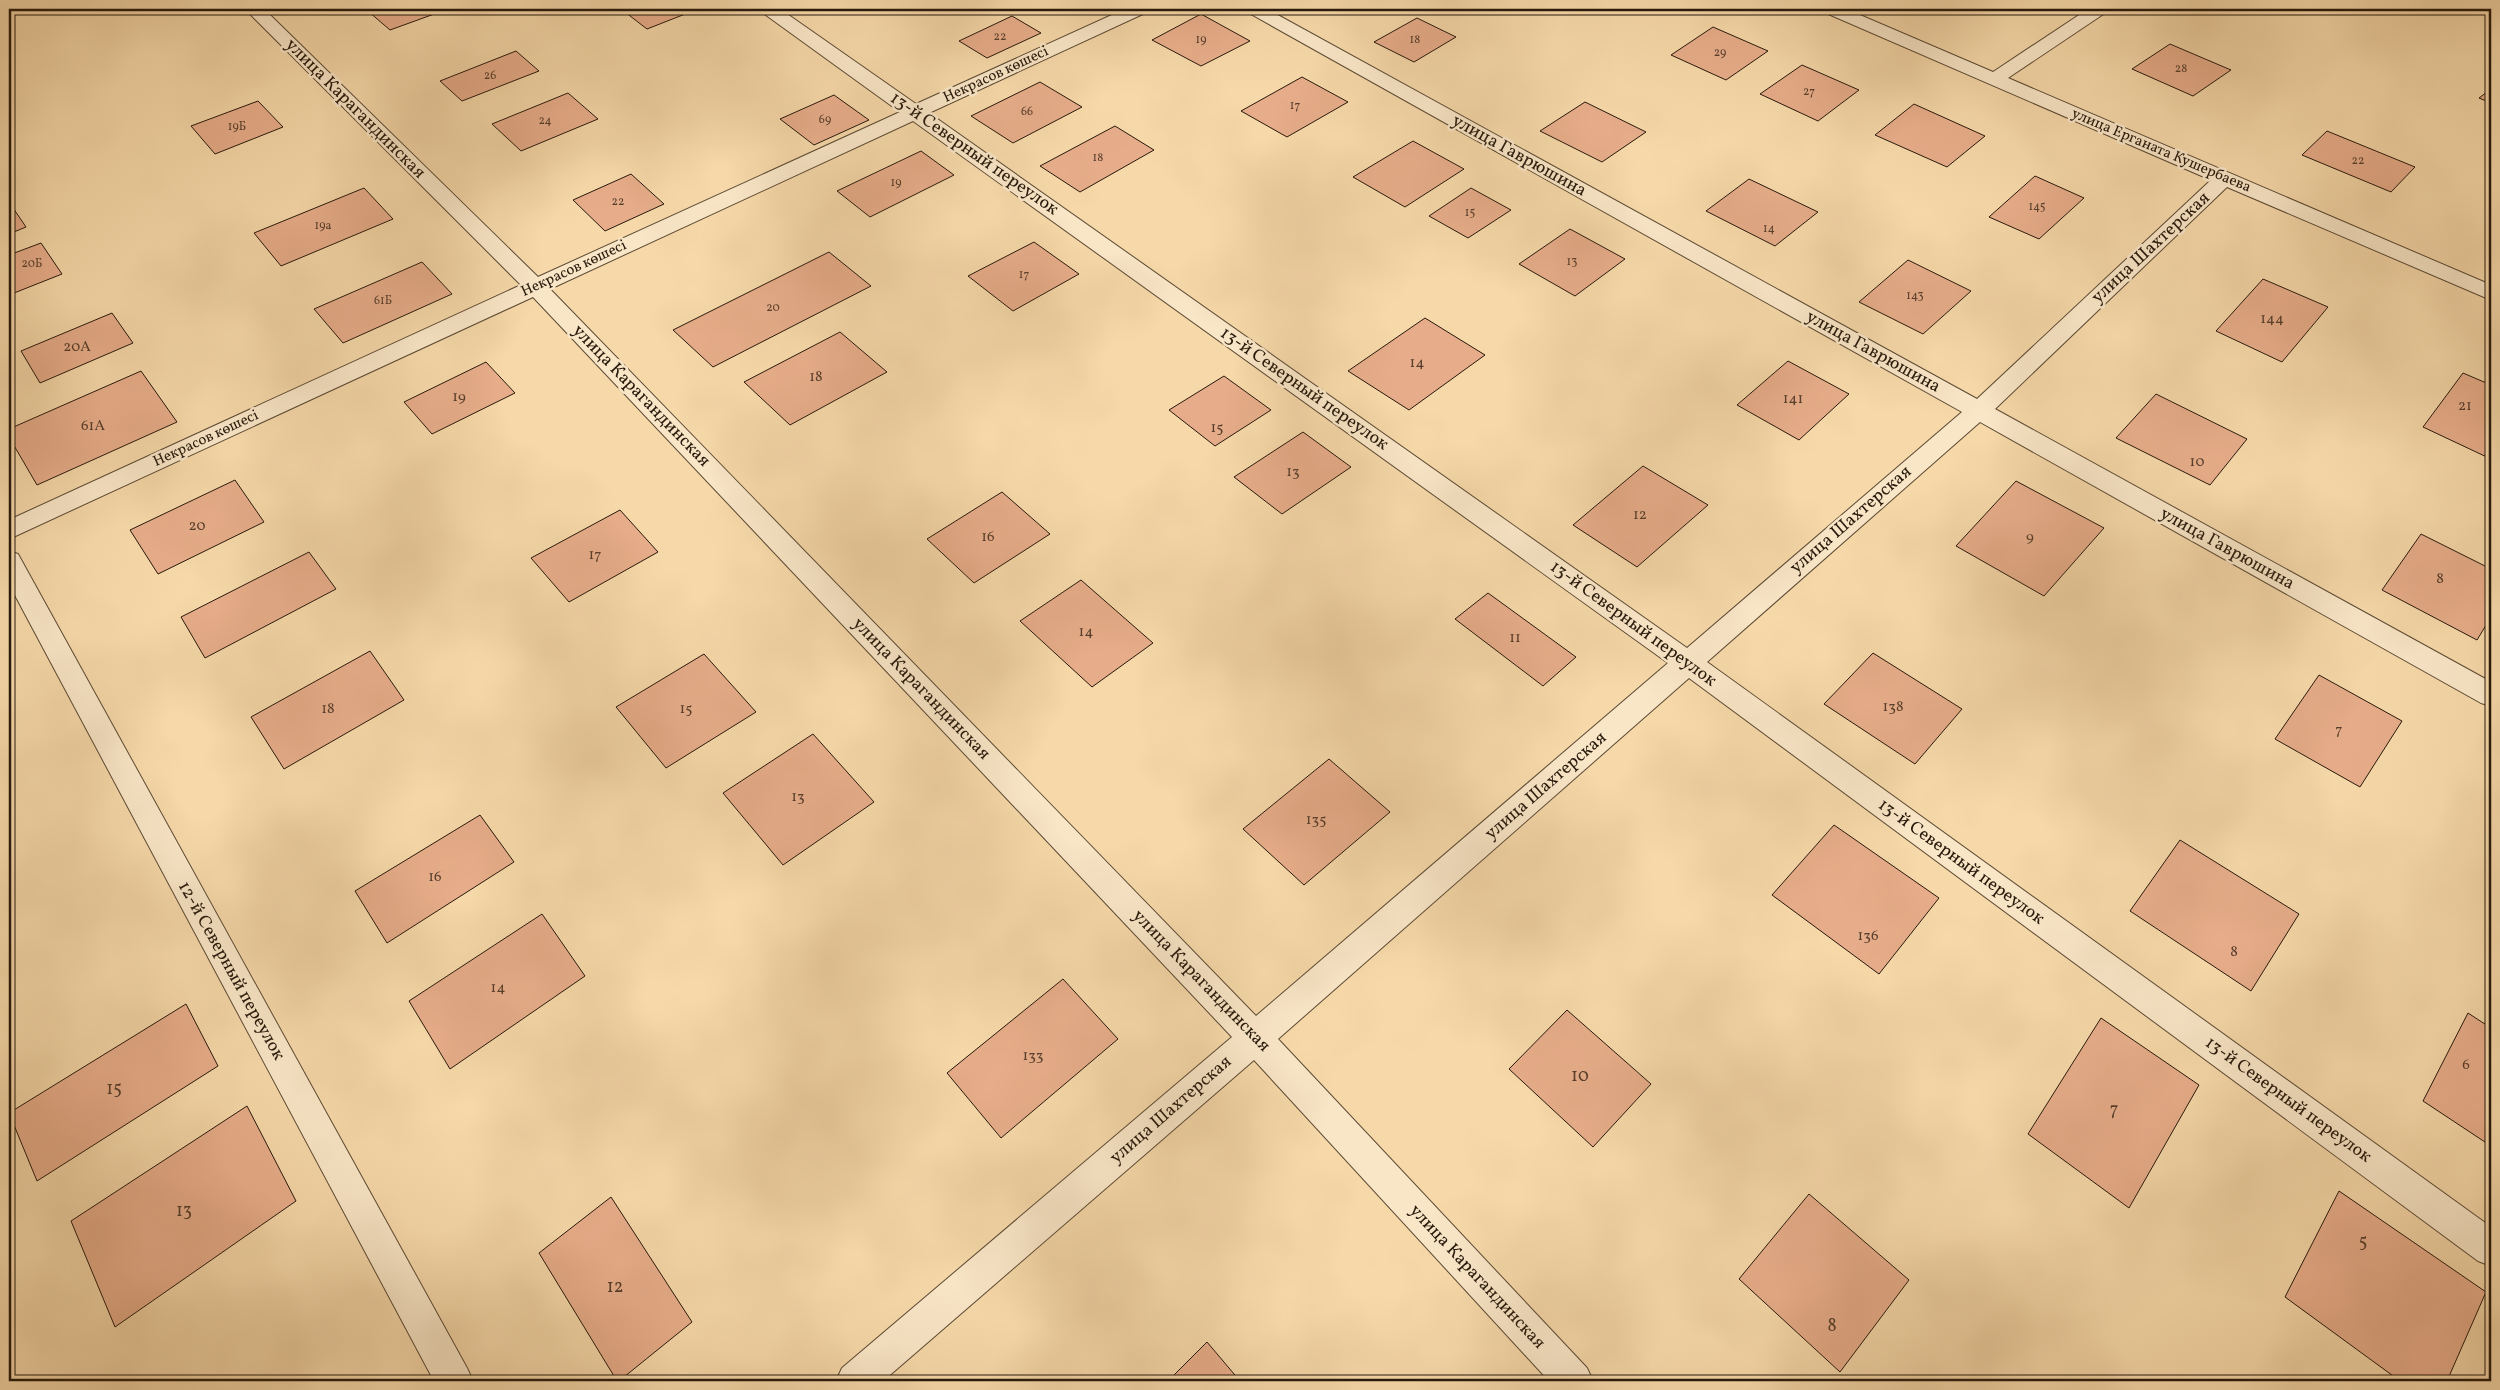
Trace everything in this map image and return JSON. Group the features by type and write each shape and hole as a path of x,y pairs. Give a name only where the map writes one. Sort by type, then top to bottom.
{"street":[{"name":"улица Карагандинская","path":"254,9 536,287 1255,1038 1574,1381"},
{"name":"13-й Северный переулок","path":"769,9 1688,663 2491,1248"},
{"name":"Некрасов көшесі","path":"9,530 1139,9"},
{"name":"улица Гаврюшина","path":"1255,9 2491,695"},
{"name":"улица Ерганата Кушербаева","path":"1832,9 2491,293"},
{"path":"1995,79 2099,9"},
{"name":"улица Шахтерская","path":"855,1381 1255,1038 1978,410 2224,178"},
{"name":"12-й Северный переулок","path":"9,561 454,1381"}],"building":[{"path":"378,9 448,9 390,30 369,12"},
{"path":"621,9 698,9 647,29"},
{"path":"1201,14 1250,41 1201,66 1152,40"},
{"path":"1012,16 1041,33 987,58 959,41"},
{"path":"1417,18 1456,37 1414,62 1374,42"},
{"path":"1713,27 1768,51 1726,80 1671,55"},
{"path":"2170,44 2231,70 2193,96 2132,69"},
{"path":"516,51 539,71 462,101 440,81"},
{"path":"1802,65 1859,90 1818,121 1760,94"},
{"path":"1302,77 1348,102 1287,137 1241,111"},
{"path":"1040,82 1082,107 1013,143 971,116"},
{"path":"2491,89 2491,103 2479,98"},
{"path":"568,93 598,119 521,151 492,124"},
{"path":"834,95 869,120 814,145 780,119"},
{"path":"258,101 283,127 215,154 191,126"},
{"path":"1585,102 1646,132 1602,162 1540,131"},
{"path":"1914,104 1985,136 1947,167 1875,135"},
{"path":"1115,126 1154,150 1080,192 1040,166"},
{"path":"2327,131 2415,167 2391,192 2302,155"},
{"path":"1413,141 1464,169 1405,207 1353,177"},
{"path":"921,151 954,175 870,217 837,191"},
{"path":"631,174 664,204 605,231 573,200"},
{"path":"2035,176 2084,198 2039,239 1989,217"},
{"path":"1749,179 1818,212 1775,246 1706,211"},
{"path":"364,188 393,219 281,266 254,233"},
{"path":"1471,188 1511,210 1468,238 1429,216"},
{"path":"9,202 26,227 9,234"},
{"path":"1570,229 1625,259 1575,296 1519,264"},
{"path":"1034,242 1079,274 1013,311 968,276"},
{"path":"41,243 62,274 9,295 9,255"},
{"path":"829,252 871,286 713,367 673,330"},
{"path":"1908,260 1971,291 1923,334 1859,302"},
{"path":"422,262 452,294 343,343 314,309"},
{"path":"2263,279 2328,307 2282,362 2216,331"},
{"path":"112,313 133,343 40,383 21,351"},
{"path":"1425,318 1485,355 1409,410 1348,371"},
{"path":"840,332 887,372 790,425 744,382"},
{"path":"1788,361 1849,394 1799,440 1737,405"},
{"path":"486,362 515,393 432,434 404,402"},
{"path":"141,371 177,422 37,485 9,437 9,429"},
{"path":"2463,373 2491,385 2491,459 2423,427"},
{"path":"1224,376 1271,410 1215,446 1169,410"},
{"path":"2156,394 2247,439 2210,485 2116,438"},
{"path":"1303,432 1351,467 1282,514 1234,477"},
{"path":"1643,466 1708,505 1637,567 1573,525"},
{"path":"235,480 264,522 158,574 130,530"},
{"path":"2016,481 2104,528 2044,596 1956,546"},
{"path":"1002,492 1050,534 974,583 927,539"},
{"path":"620,510 658,552 569,602 531,558"},
{"path":"2421,534 2491,569 2491,617 2477,640 2382,590"},
{"path":"309,552 336,589 205,658 181,617"},
{"path":"1081,580 1153,643 1092,687 1020,621"},
{"path":"1488,593 1576,657 1543,686 1455,619"},
{"path":"370,651 404,700 284,769 251,717"},
{"path":"1873,653 1962,709 1915,764 1824,704"},
{"path":"704,654 756,712 666,768 616,707"},
{"path":"2319,675 2402,721 2360,787 2275,739"},
{"path":"813,734 874,802 783,865 723,793"},
{"path":"1329,759 1390,812 1304,885 1243,829"},
{"path":"480,815 514,862 387,943 355,891"},
{"path":"1834,825 1939,898 1879,974 1772,895"},
{"path":"2180,840 2299,914 2251,991 2130,911"},
{"path":"542,914 585,976 450,1069 409,1001"},
{"path":"1063,979 1118,1039 1001,1138 947,1073"},
{"path":"186,1004 218,1066 37,1181 9,1113"},
{"path":"1567,1010 1651,1084 1593,1147 1509,1069"},
{"path":"2468,1013 2491,1028 2491,1146 2423,1101"},
{"path":"2101,1018 2199,1085 2129,1208 2028,1134"},
{"path":"247,1106 296,1201 115,1327 71,1221"},
{"path":"2339,1191 2486,1292 2447,1381 2400,1381 2285,1297"},
{"path":"1809,1194 1909,1280 1840,1372 1739,1279"},
{"path":"611,1197 692,1322 619,1381 617,1381 539,1253"},
{"path":"1207,1342 1240,1381 1168,1381"}]}
